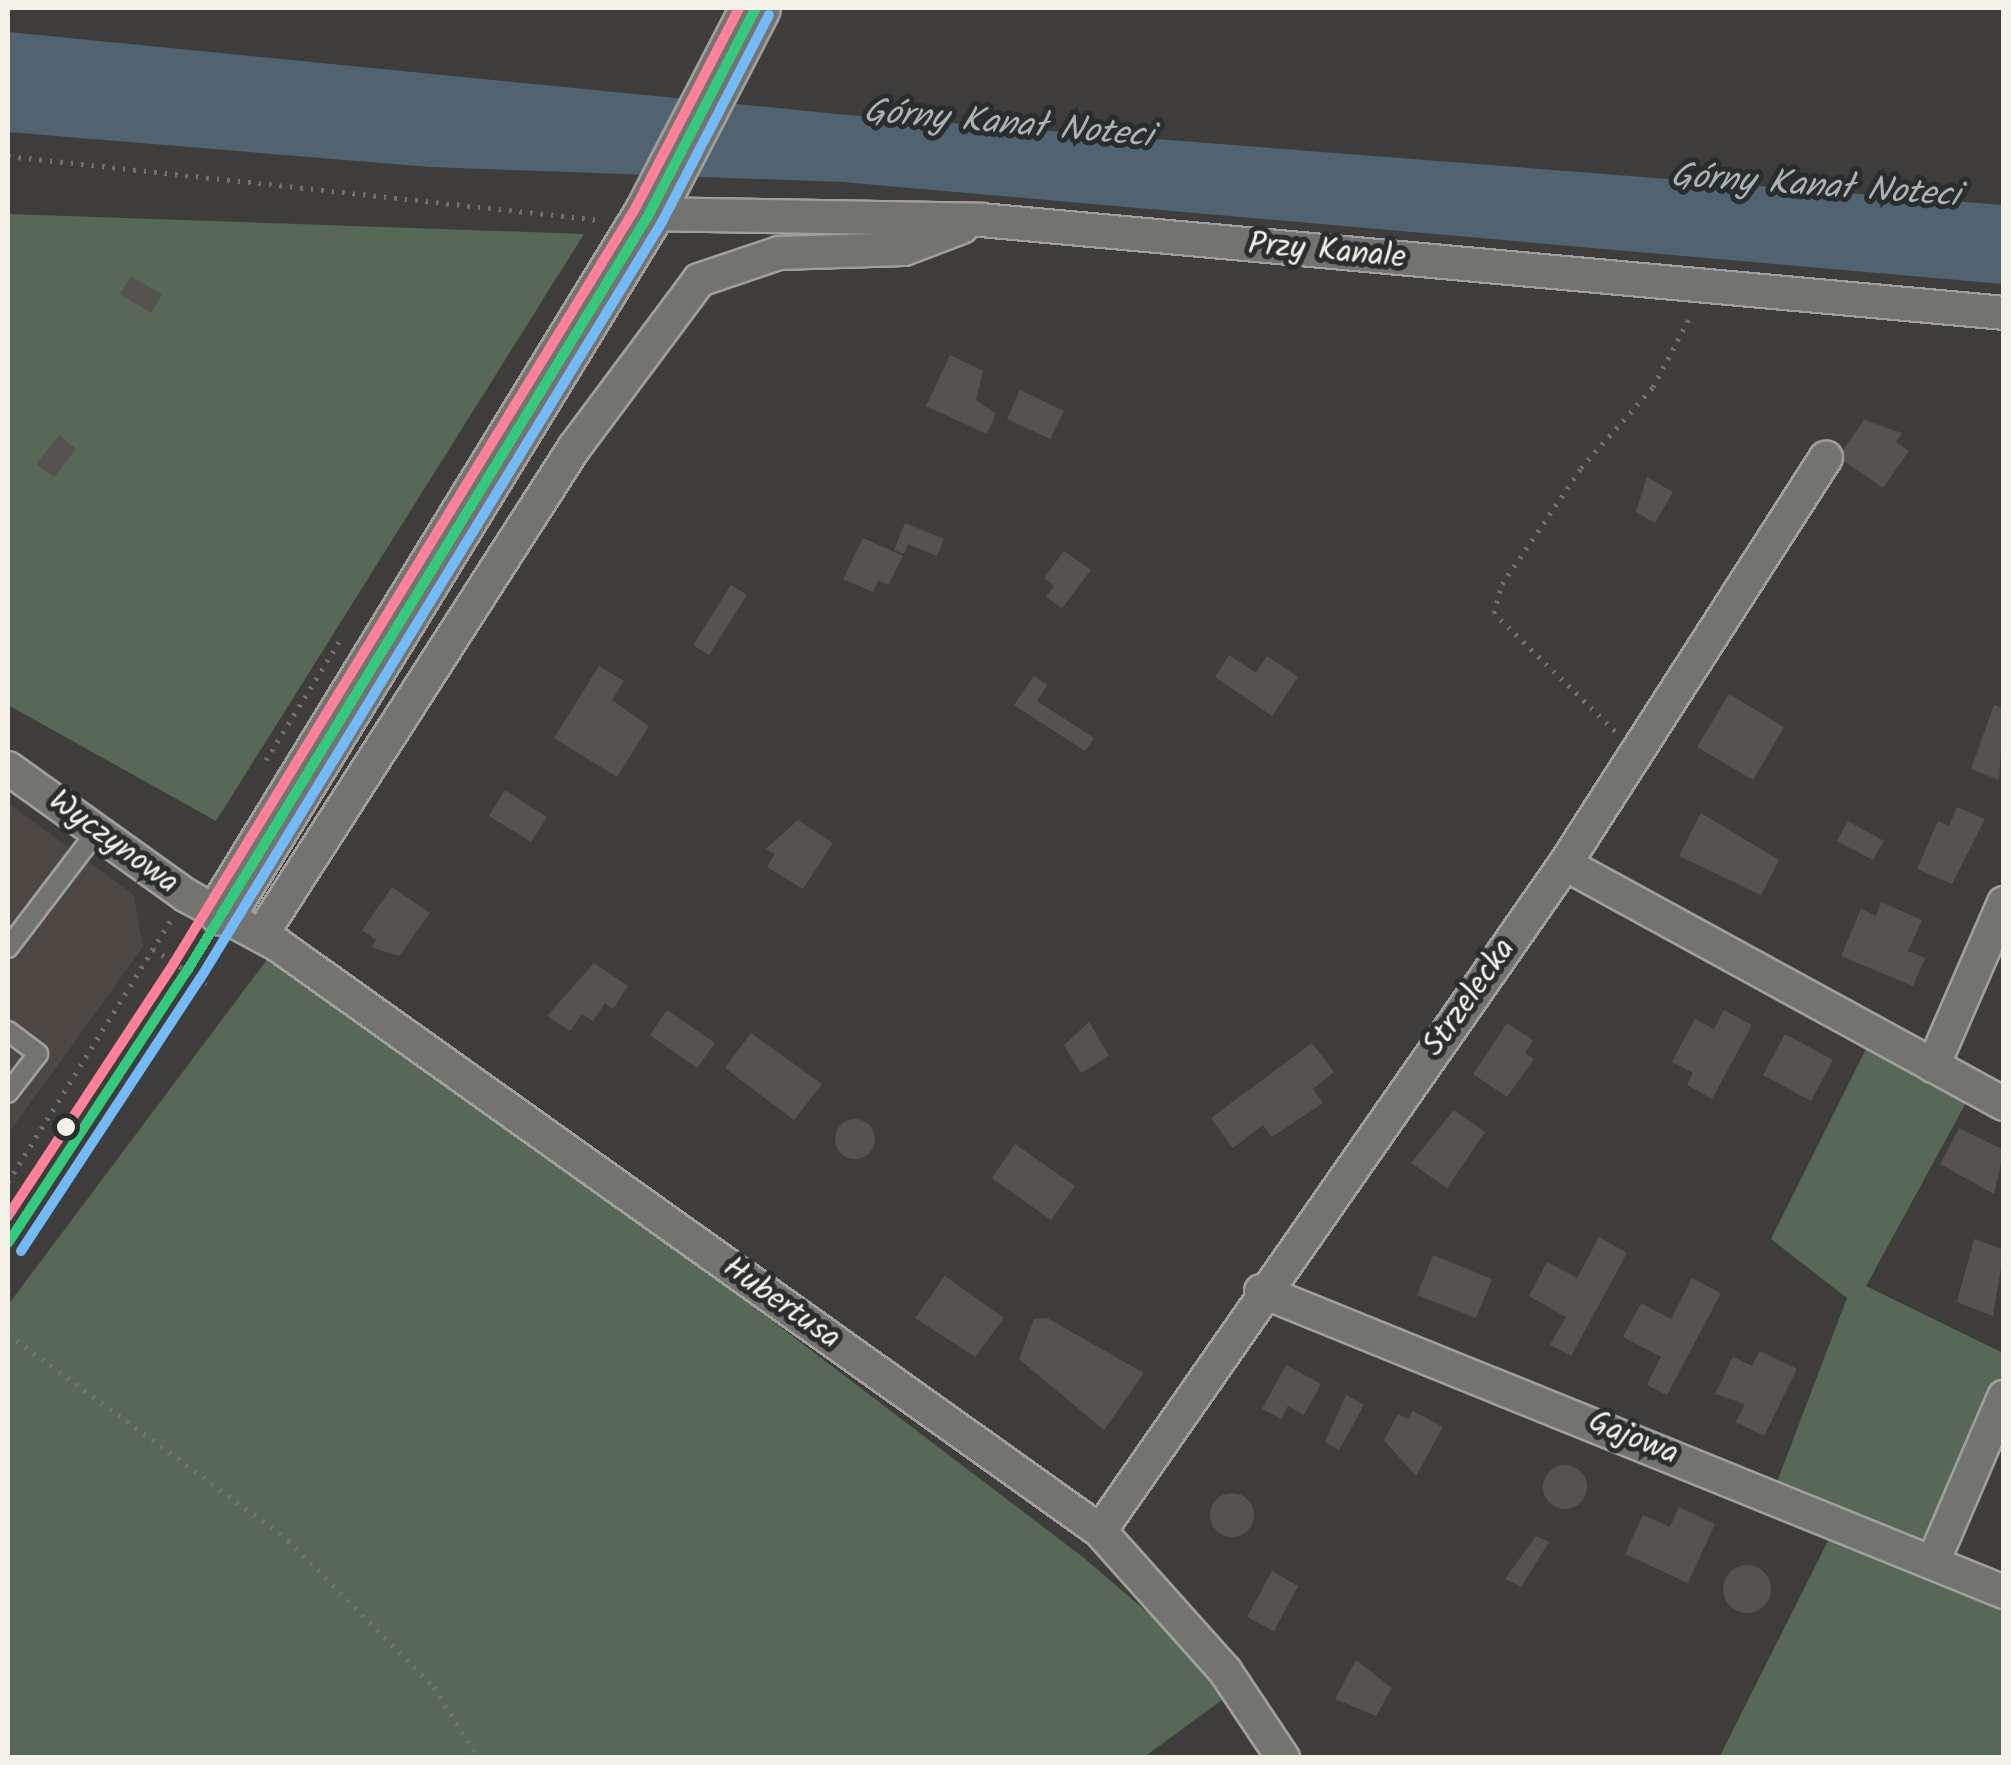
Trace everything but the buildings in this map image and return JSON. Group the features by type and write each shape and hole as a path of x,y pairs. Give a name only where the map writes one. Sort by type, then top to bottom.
{"street":[{"path":"224,914 640,208 726,72 756,8"},
{"name":"Przy Kanale","path":"640,208 981,220 2004,314"},
{"path":"224,914 699,280 780,253 904,249 981,220"},
{"name":"Strzelecka","path":"1100,1531 1261,1291 1565,864 1826,456"},
{"name":"Wyczynowa","path":"8,768 224,914"},
{"path":"1565,864 2004,1104"},
{"path":"1932,1066 2004,904"},
{"name":"Hubertusa","path":"224,914 1100,1531 1225,1670 1283,1758"},
{"name":"Gajowa","path":"1261,1291 2004,1592"},
{"path":"1934,1562 2004,1397"}],"lane":[{"path":"8,948 97,831"},
{"path":"8,1031 38,1054 8,1093"}],"path":[{"path":"8,156 640,208"},
{"path":"1637,748 1584,707 1494,613 1502,584 1580,468 1653,386 1704,286"},
{"path":"8,1182 153,949 224,914"},
{"path":"153,949 206,984"},
{"path":"8,1334 288,1540 434,1687 478,1758"}],"shaded area":[{"path":"8,803 134,895 143,947 8,1134"}],"green space":[{"path":"8,214 584,234 216,821 8,705"},
{"path":"278,945 1084,1558 1237,1689 1144,1757 8,1757 8,1305"},
{"path":"1871,1039 1974,1088 1866,1286 2003,1353 2003,1397 1934,1562 2003,1594 2003,1757 1719,1758 1837,1523 1772,1495 1847,1298 1771,1239"}],"water":[{"path":"8,32 847,115 2003,205 2003,284 843,182 430,167 8,132"}],"transit line":[{"path":"8,1216 174,963 636,207 739,8"},
{"path":"8,1243 187,971 649,214 756,8"},
{"path":"21,1251 200,979 662,222 769,15"}],"water label":[{"name":"Górny Kanał Noteci","path":"1008,125"},
{"name":"Górny Kanał Noteci","path":"1815,187"}]}
